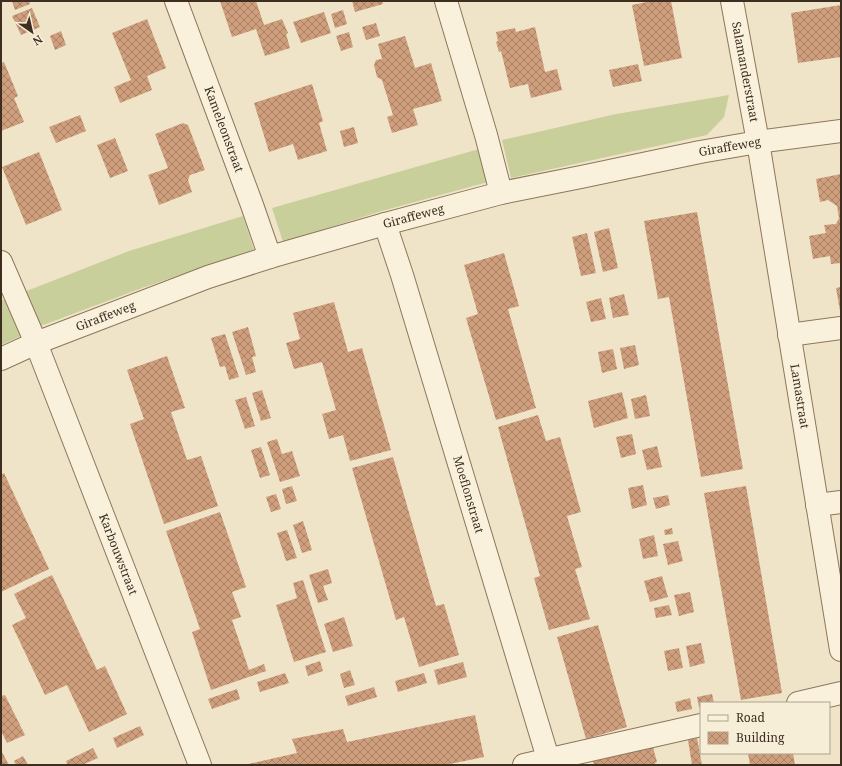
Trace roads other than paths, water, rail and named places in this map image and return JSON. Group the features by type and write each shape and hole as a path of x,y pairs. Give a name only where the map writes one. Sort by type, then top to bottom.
{"street":[{"name":"Kameleonstraat","path":"176,1 270,257"},
{"path":"446,1 486,136 501,193"},
{"name":"Salamanderstraat","path":"732,1 758,142"},
{"name":"Giraffeweg","path":"1,359 36,343 208,277 270,257 385,224 501,193 581,178 700,152 758,142 841,131"},
{"name":"Lamastraat","path":"758,142 841,650"},
{"name":"Moeflonstraat","path":"385,224 549,763"},
{"name":"Karbouwstraat","path":"1,262 36,343 200,765"},
{"path":"789,335 841,328"},
{"path":"817,505 841,502"},
{"path":"802,702 841,693"},
{"path":"524,765 549,763 700,725"}]}
